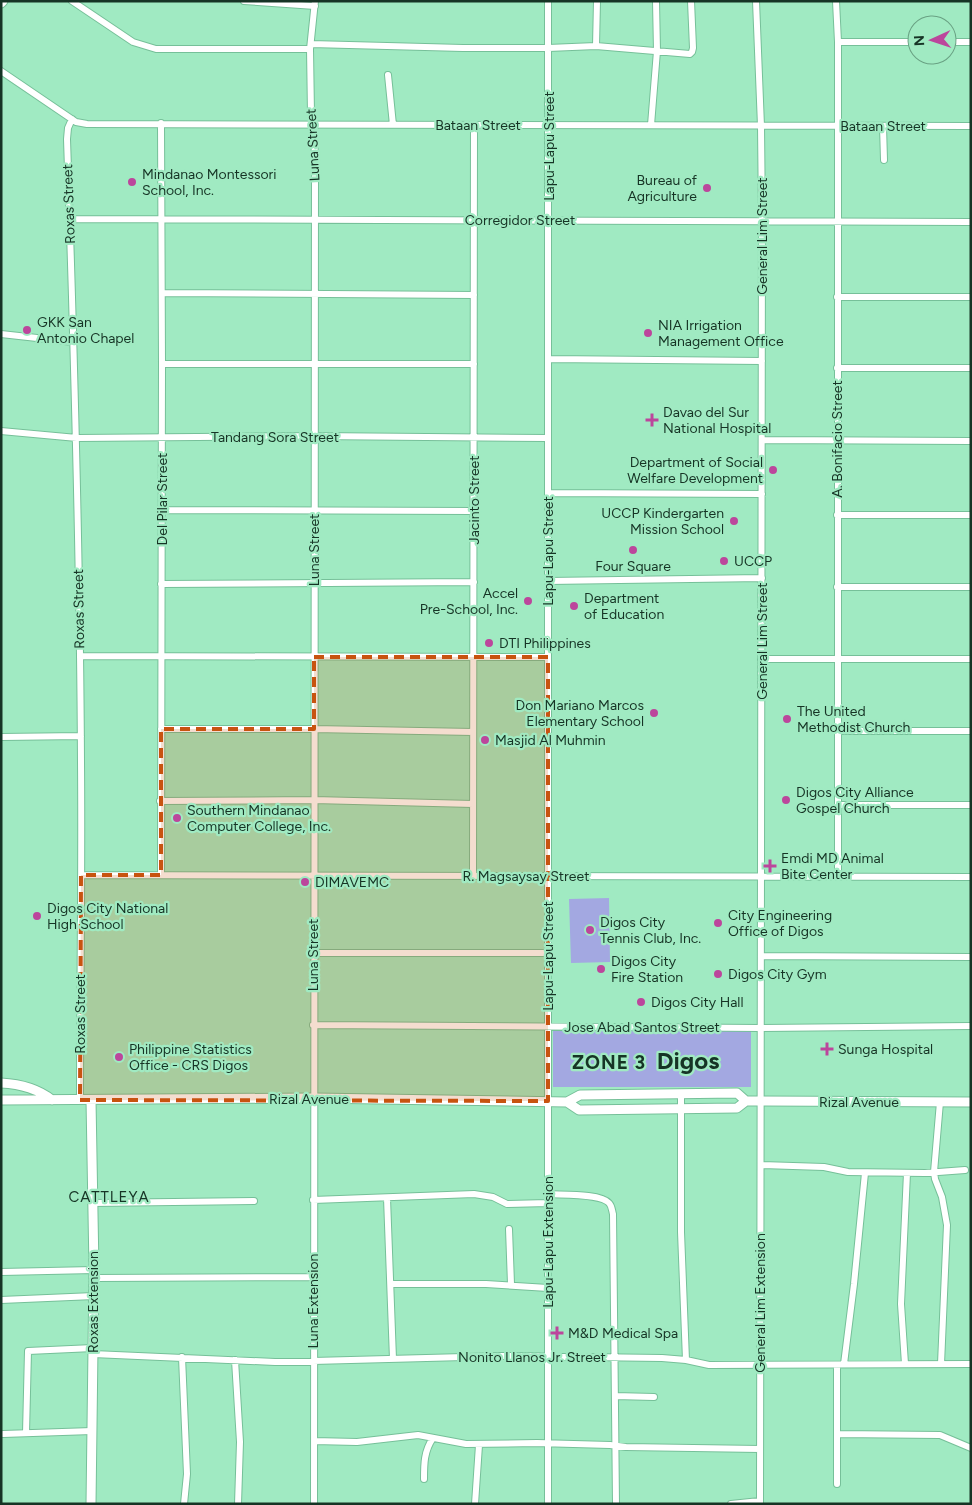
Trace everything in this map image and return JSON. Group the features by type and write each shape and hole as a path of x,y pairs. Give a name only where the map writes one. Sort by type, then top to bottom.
{"main road":[{"name":"Rizal Avenue","path":"1,1083 27,1087 41,1092 52,1100"},
{"name":"Rizal Avenue","path":"567,1102 580,1095 738,1093 746,1101"},
{"path":"655,1094 655,1110"},
{"name":"Rizal Avenue","path":"1,1100 313,1098 548,1101 567,1102 580,1110 737,1108 746,1101 971,1102"},
{"name":"Roxas Extension","path":"91,1100 94,1274 91,1504"}],"street":[{"path":"72,1 133,42 145,47 175,49 311,46 463,48 596,46 688,54 692,52 693,48 691,1"},
{"path":"244,1 315,4"},
{"name":"Lapu-Lapu Street","path":"548,1 548,1101"},
{"path":"596,46 597,1"},
{"path":"651,125 658,51 656,1"},
{"name":"General Lim Street","path":"756,1 761,126 762,221 761,1101"},
{"name":"A. Bonifacio Street","path":"836,1 838,42 838,877"},
{"name":"Luna Street","path":"313,1098 315,153 311,123 311,46 315,4"},
{"path":"838,42 907,42"},
{"path":"957,42 971,42"},
{"name":"Bataan Street","path":"1,71 72,120 87,124 311,123 393,125 971,126"},
{"path":"388,74 393,125"},
{"name":"Roxas Street","path":"72,120 68,128 67,139 80,656 80,1100"},
{"name":"Del Pilar Street","path":"160,124 162,220 161,875"},
{"name":"Jacinto Street","path":"473,876 474,125"},
{"path":"883,126 884,160"},
{"name":"Corregidor Street","path":"70,219 971,222"},
{"path":"162,293 474,295"},
{"path":"837,297 971,297"},
{"path":"1,334 73,342"},
{"path":"548,360 762,361"},
{"path":"162,364 474,364"},
{"path":"837,368 971,368"},
{"name":"Tandang Sora Street","path":"1,431 76,438 314,436 548,438"},
{"path":"762,440 971,441"},
{"path":"548,492 762,494"},
{"path":"162,510 474,511"},
{"path":"837,515 971,515"},
{"path":"548,581 762,578"},
{"path":"161,584 474,582"},
{"path":"837,586 971,587"},
{"path":"80,656 548,657"},
{"path":"762,659 971,659"},
{"path":"161,729 474,732"},
{"path":"837,731 971,731"},
{"path":"1,737 81,736"},
{"path":"160,801 314,800 474,804"},
{"path":"838,805 971,805"},
{"name":"R. Magsaysay Street","path":"81,875 971,877"},
{"path":"313,953 548,953"},
{"path":"761,956 971,957"},
{"name":"Jose Abad Santos Street","path":"313,1025 761,1028 971,1026"},
{"path":"681,1094 681,1232 686,1360"},
{"name":"Luna Extension","path":"313,1098 314,1504"},
{"name":"Lapu-Lapu Extension","path":"548,1101 548,1504"},
{"name":"General Lim Extension","path":"760,1503 761,1101"},
{"path":"940,1102 934,1178 942,1198 947,1225 941,1364"},
{"path":"760,1165 824,1167 865,1173 965,1170"},
{"path":"837,1484 840,1364 854,1284 865,1173"},
{"path":"905,1364 901,1304 907,1173"},
{"path":"313,1200 479,1194 493,1197 507,1204 548,1203"},
{"path":"548,1194 602,1198 612,1208 614,1222 616,1504"},
{"path":"387,1198 393,1359"},
{"path":"93,1203 254,1201"},
{"path":"509,1229 511,1284"},
{"path":"1,1272 313,1277"},
{"path":"391,1284 511,1284 548,1288"},
{"path":"1,1300 94,1296"},
{"name":"Nonito Llanos Jr. Street","path":"26,1433 28,1351 93,1351 235,1360 314,1361 548,1356 686,1360 709,1365 971,1364"},
{"path":"182,1357 187,1474 184,1504"},
{"path":"235,1360 240,1442 238,1504"},
{"path":"615,1396 654,1397"},
{"path":"3,1434 92,1431"},
{"path":"837,1434 940,1435 971,1448"},
{"path":"314,1441 357,1442 410,1435 454,1443 548,1443 760,1450"},
{"path":"424,1478 424,1460 433,1438"},
{"path":"475,1504 479,1444"},
{"path":"731,1504 760,1503"}],"highlighted area":[{"path":"314,657 548,657 548,1101 80,1100 81,875 161,875 161,729 314,729"}],"shaded area":[{"name":"Digos City Tennis Club, Inc.","path":"609,898 610,962 571,963 569,899"},
{"path":"751,1030 751,1087 553,1087 553,1031"}],"place":[{"name":"Mindanao Montessori School, Inc.","path":"132,182"},
{"name":"Bureau of Agriculture","path":"707,188"},
{"name":"GKK San Antonio Chapel","path":"27,330"},
{"name":"NIA Irrigation Management Office","path":"648,333"},
{"name":"Davao del Sur National Hospital","path":"652,420"},
{"name":"Department of Social Welfare Development","path":"773,470"},
{"name":"UCCP Kindergarten Mission School","path":"734,521"},
{"name":"Four Square","path":"633,550"},
{"name":"UCCP","path":"724,561"},
{"name":"Accel Pre-School, Inc.","path":"528,601"},
{"name":"Department of Education","path":"574,606"},
{"name":"DTI Philippines","path":"489,643"},
{"name":"Don Mariano Marcos Elementary School","path":"654,713"},
{"name":"The United Methodist Church","path":"787,719"},
{"name":"Masjid Al Muhmin","path":"485,740"},
{"name":"Digos City Alliance Gospel Church","path":"786,800"},
{"name":"Southern Mindanao Computer College, Inc.","path":"177,818"},
{"name":"Emdi MD Animal Bite Center","path":"770,866"},
{"name":"DIMAVEMC","path":"305,882"},
{"name":"Digos City National High School","path":"37,916"},
{"name":"City Engineering Office of Digos","path":"718,923"},
{"name":"Digos City Tennis Club, Inc.","path":"590,930"},
{"name":"Digos City Fire Station","path":"601,969"},
{"name":"Digos City Gym","path":"718,974"},
{"name":"Digos City Hall","path":"641,1002"},
{"name":"Sunga Hospital","path":"827,1049"},
{"name":"Philippine Statistics Office - CRS Digos","path":"119,1057"},
{"name":"M&D Medical Spa","path":"557,1333"}],"district":[{"name":"Digos","path":"688,1060"},
{"name":"ZONE 3","path":"609,1062"},
{"name":"CATTLEYA","path":"109,1197"}]}
